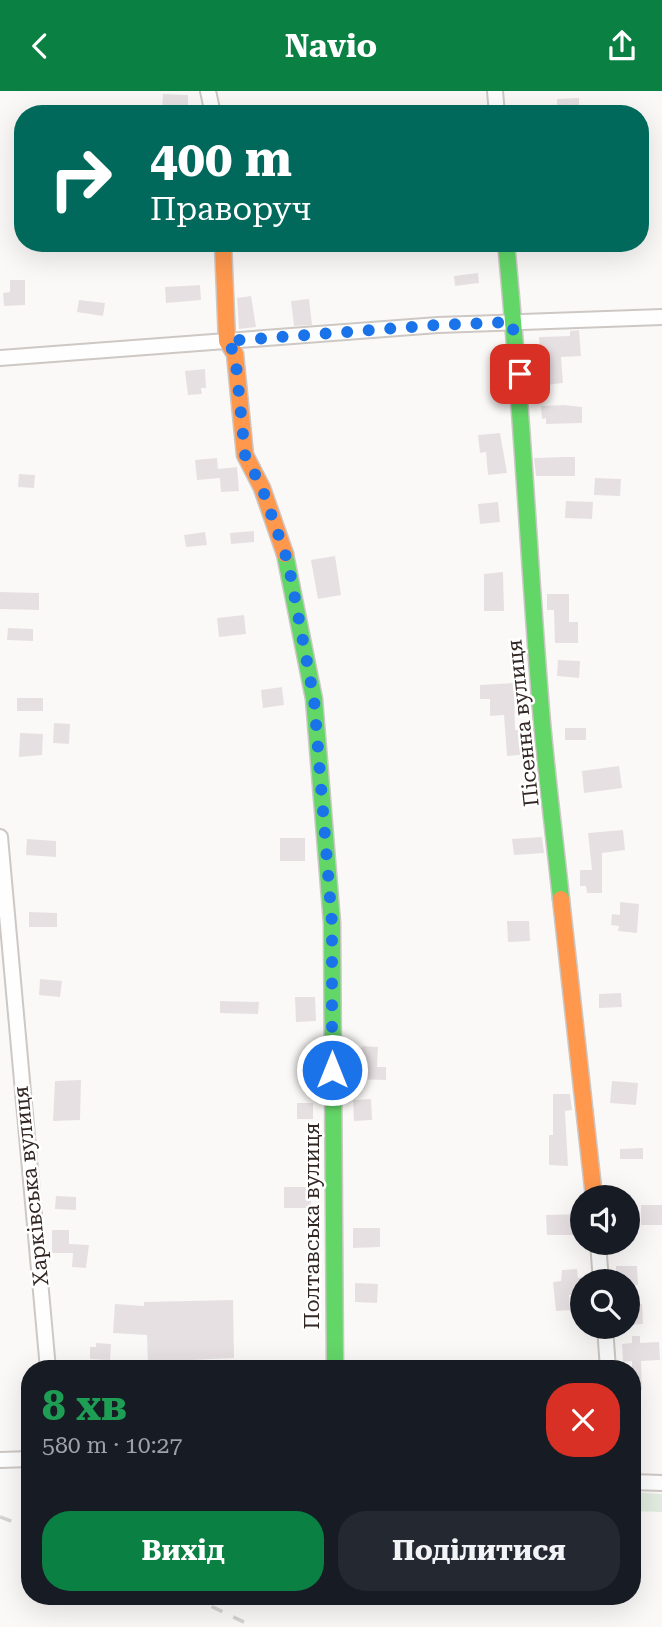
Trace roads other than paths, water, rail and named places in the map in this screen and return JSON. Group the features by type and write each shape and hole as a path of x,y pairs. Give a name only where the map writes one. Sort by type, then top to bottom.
{"street":[{"name":"Полтавська вулиця","path":"223,252 227,341 235,354 245,455 262,488 288,562 314,699 332,923 335,1360"},
{"name":"Пісенна вулиця","path":"507,252 512,322 520,374 521,444 540,702 593,1185"},
{"path":"0,358 438,325 662,317"},
{"name":"Харківська вулиця","path":"0,837 47,1360"},
{"path":"606,1339 607,1360"},
{"path":"0,1459 21,1459"},
{"path":"641,1482 662,1483"}],"railway":[{"path":"0,1517 21,1525"},
{"path":"209,1605 254,1627"}]}
